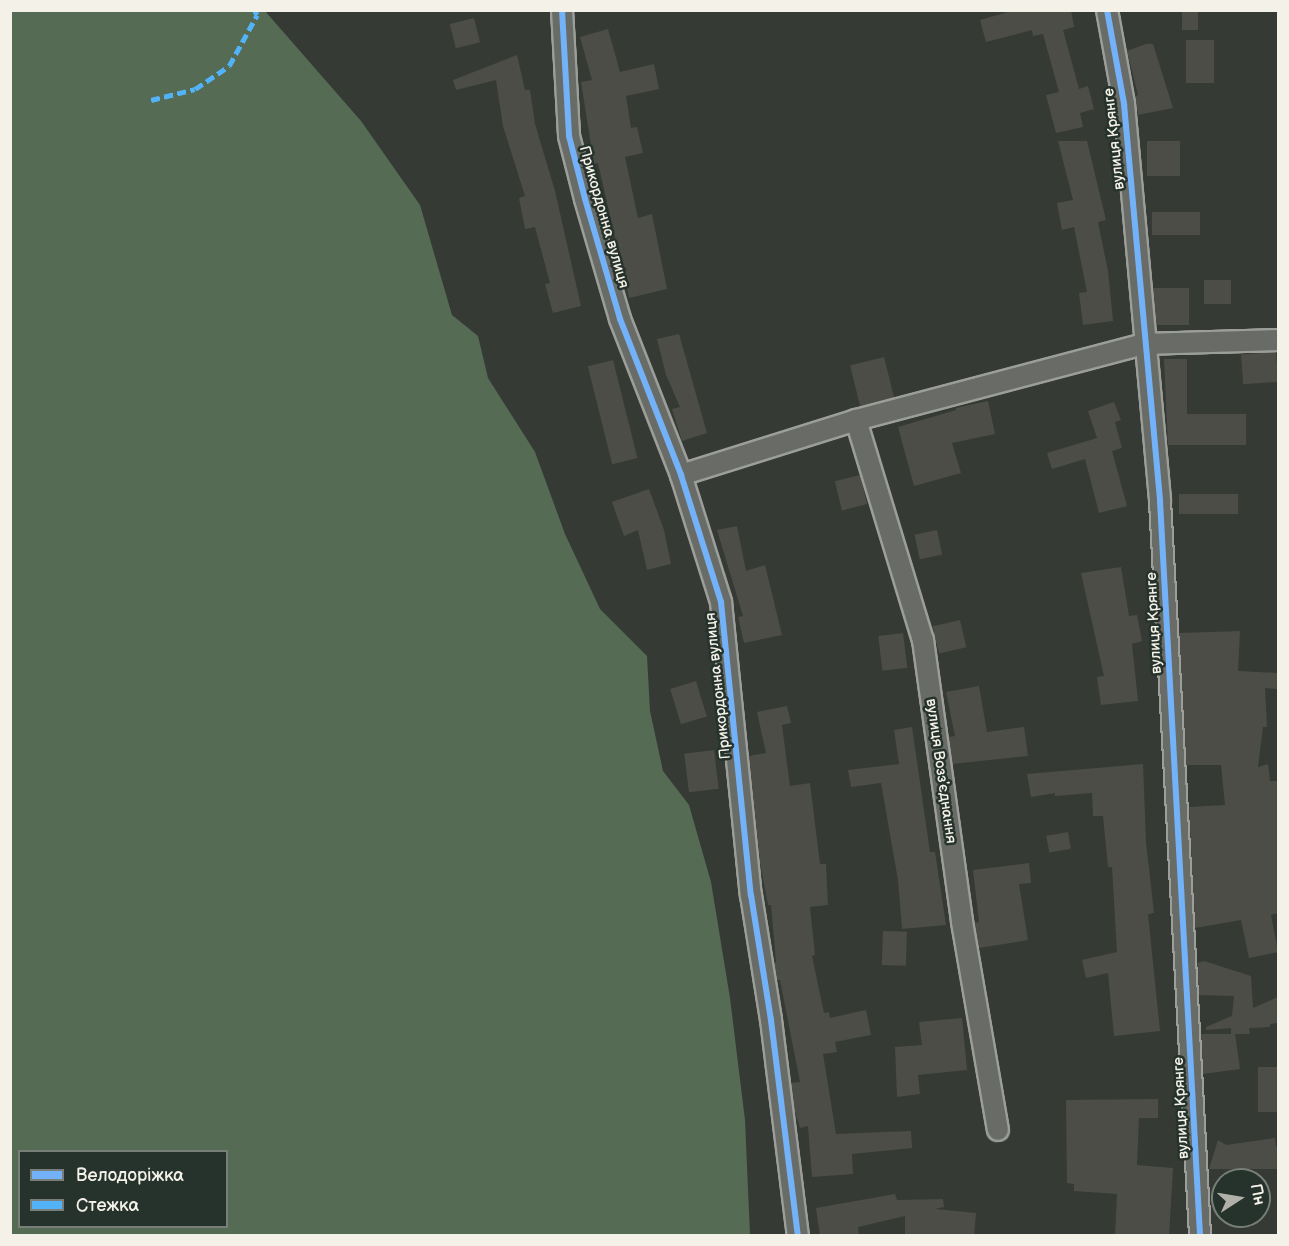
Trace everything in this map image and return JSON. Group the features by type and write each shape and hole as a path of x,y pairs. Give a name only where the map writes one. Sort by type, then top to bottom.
{"street":[{"name":"Прикордонна вулиця","path":"562,10 569,136 582,188 620,319 681,475 721,602 751,895 771,1020 798,1236"},
{"name":"вулиця Крянге","path":"1107,10 1124,104 1160,501 1200,1236"},
{"path":"681,475 856,420 1144,344 1278,340"},
{"name":"вулиця Воззʼєднання","path":"856,420 923,640 962,922 998,1130"}],"green space":[{"path":"10,11 265,11 361,121 420,205 452,315 478,336 488,378 535,452 565,534 600,609 647,656 650,711 663,771 689,805 711,882 730,998 745,1120 750,1235 11,1235"}],"building":[{"path":"1015,10 1071,10 1074,27 1063,30 1079,89 1088,86 1094,109 1080,113 1083,127 1056,133 1046,95 1059,92 1043,34 1033,36 1032,30 986,42 980,20"},
{"path":"1182,10 1198,10 1198,30 1182,30"},
{"path":"474,18 480,42 456,48 450,24"},
{"path":"608,29 620,72 654,64 659,89 626,96 631,128 637,127 643,153 625,157 638,218 652,214 667,289 629,298 598,163 594,164 581,82 592,80 580,37"},
{"path":"1186,40 1214,40 1214,83 1186,83"},
{"path":"1146,44 1153,44 1173,108 1138,115 1135,96 1138,95 1127,51"},
{"path":"517,55 525,90 530,90 535,124 555,191 581,306 553,313 545,284 550,283 535,227 525,229 519,198 525,196 503,126 496,80 456,90 453,80"},
{"path":"1058,141 1087,141 1106,220 1098,222 1108,271 1113,321 1083,325 1079,293 1087,292 1074,227 1062,230 1057,203 1073,200"},
{"path":"1147,141 1180,141 1180,176 1147,176"},
{"path":"1152,212 1200,212 1200,235 1152,235"},
{"path":"1204,280 1231,280 1231,304 1204,304"},
{"path":"1153,288 1189,288 1189,325 1153,325"},
{"path":"679,334 707,433 682,441 672,409 680,407 666,375 657,339"},
{"path":"1276,352 1278,382 1243,384 1241,354"},
{"path":"884,357 894,398 860,406 850,365"},
{"path":"1164,359 1187,359 1187,414 1246,414 1246,445 1168,445"},
{"path":"613,360 637,458 612,464 588,366"},
{"path":"988,401 995,434 952,443 961,473 914,486 898,427 956,410 956,408"},
{"path":"1114,402 1121,420 1115,422 1122,448 1112,451 1127,506 1099,513 1085,459 1052,469 1047,453 1097,438 1088,411"},
{"path":"860,475 867,504 842,510 835,481"},
{"path":"649,489 664,530 671,564 647,570 638,530 624,536 612,502"},
{"path":"1179,494 1238,494 1238,514 1179,514"},
{"path":"737,526 746,571 765,565 782,635 744,643 738,617 743,616 717,530"},
{"path":"937,530 942,554 920,559 915,535"},
{"path":"1121,567 1129,616 1137,615 1142,641 1132,644 1138,701 1101,705 1097,677 1104,676 1081,573"},
{"path":"960,620 966,647 939,654 933,626"},
{"path":"1240,631 1238,671 1278,673 1278,689 1265,688 1267,727 1263,727 1258,767 1268,764 1270,781 1278,781 1278,913 1271,915 1278,952 1249,958 1241,920 1195,928 1189,807 1225,805 1221,765 1186,765 1179,633"},
{"path":"903,633 907,668 882,671 878,636"},
{"path":"696,681 707,716 681,724 670,689"},
{"path":"979,686 987,732 1024,727 1028,756 952,764 949,737 955,736 946,692"},
{"path":"787,706 791,723 782,725 790,786 810,783 820,864 826,864 828,905 810,907 815,955 812,956 824,1013 829,1012 830,1018 866,1010 871,1035 835,1042 837,1052 823,1054 836,1134 911,1131 912,1148 852,1154 853,1174 812,1177 808,1126 800,1128 794,1108 791,1083 800,1082 780,980 777,980 774,963 776,962 771,905 768,905 760,862 749,756 766,753 757,712"},
{"path":"912,727 930,852 935,852 946,925 902,929 898,880 881,783 851,787 848,770 899,764 894,730"},
{"path":"714,750 719,789 689,792 684,754"},
{"path":"1143,764 1146,842 1154,913 1148,914 1160,1031 1114,1036 1108,973 1086,978 1082,960 1117,952 1112,867 1108,867 1103,816 1093,816 1092,793 1055,796 1055,793 1031,797 1027,774"},
{"path":"1068,832 1071,849 1049,853 1046,836"},
{"path":"1029,863 1031,883 1019,884 1028,940 979,948 974,923 979,922 973,870"},
{"path":"883,931 907,932 906,966 882,965"},
{"path":"1204,961 1251,976 1253,1008 1278,997 1278,1023 1270,1024 1270,1027 1249,1028 1250,1034 1231,1034 1231,1028 1206,1030 1206,1027 1232,1016 1234,996 1199,995 1197,963"},
{"path":"962,1018 967,1070 918,1075 920,1094 897,1097 895,1047 922,1045 919,1022"},
{"path":"1201,1034 1235,1034 1240,1069 1203,1074"},
{"path":"1258,1067 1278,1067 1278,1112 1258,1112"},
{"path":"1158,1099 1158,1118 1139,1118 1137,1165 1173,1168 1169,1236 1115,1236 1117,1194 1074,1191 1074,1184 1067,1183 1066,1100"},
{"path":"1275,1138 1278,1148 1278,1169 1209,1169 1218,1140 1226,1145"},
{"path":"895,1194 897,1200 943,1199 944,1207 935,1209 976,1213 974,1236 905,1236 905,1216 858,1227 859,1236 820,1236 816,1208"}],"marked path":[{"path":"151,100 195,89 229,66 257,15 254,10"}],"cycle path":[{"path":"562,10 569,136 585,199 620,319 681,475 721,602 751,895 771,1020 798,1236"},
{"path":"1107,10 1124,104 1160,501 1200,1236"}]}
